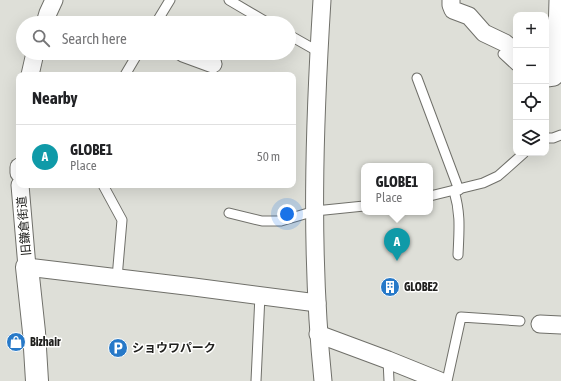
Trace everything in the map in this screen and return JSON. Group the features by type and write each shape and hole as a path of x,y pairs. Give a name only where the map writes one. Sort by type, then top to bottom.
{"street":[{"path":"47,16 54,0"},
{"path":"322,0 318,52 314,170 316,303 323,381"},
{"path":"451,0 453,10 469,16 484,32 505,43 510,53"},
{"path":"549,78 554,77 559,35 558,0"},
{"path":"31,72 33,60"},
{"path":"202,60 213,64"},
{"name":"旧鎌倉街道","path":"20,188 27,267"},
{"path":"37,381 34,332 27,267 316,303"},
{"path":"540,324 561,325"},
{"path":"318,334 440,381"}],"lane":[{"path":"160,16 170,0"},
{"path":"229,0 256,16"},
{"path":"296,39 318,52"},
{"path":"127,72 134,60"},
{"path":"417,78 456,190 459,205 460,226 458,254"},
{"path":"549,138 561,135"},
{"path":"433,195 483,183 498,176 521,156"},
{"path":"105,188 122,220 117,278"},
{"path":"230,213 262,221 281,221 315,211 361,206"},
{"path":"256,381 260,295"},
{"path":"446,381 461,316 520,321"},
{"path":"388,360 390,381"}],"place":[{"name":"GLOBE1","path":"397,261"},
{"name":"GLOBE2","path":"390,287"},
{"name":"Bizhair","path":"16,342"},
{"name":"ショウワパーク","path":"118,348"}]}
